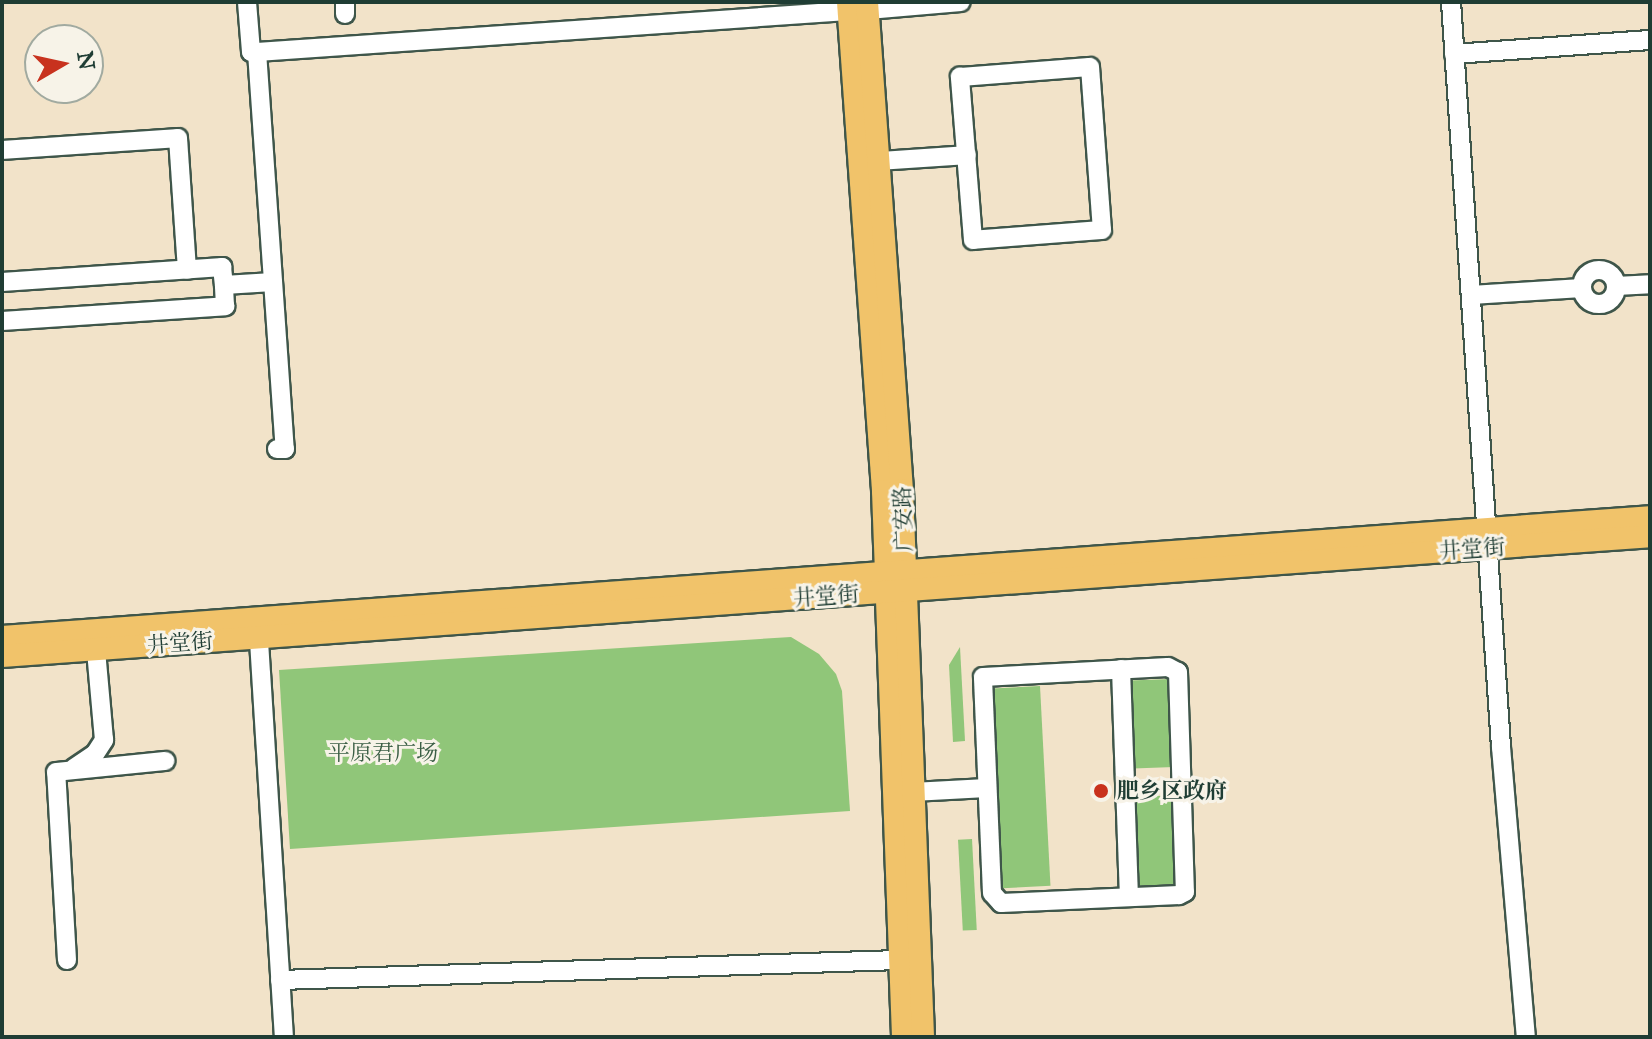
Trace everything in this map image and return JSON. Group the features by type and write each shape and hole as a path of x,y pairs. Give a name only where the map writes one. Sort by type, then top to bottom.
{"main road":[{"name":"广安路","path":"858,6 879,161 895,582 903,1037"},
{"name":"广安路","path":"858,6 895,582 912,792 923,1037"},
{"name":"井堂街","path":"1487,539 1650,517"},
{"name":"井堂街","path":"2,637 258,628 1487,539 1650,536"},
{"name":"井堂街","path":"2,656 96,650 258,628"}],"street":[{"path":"247,2 251,52 858,6 961,2"},
{"path":"1451,2 1487,539 1526,1037"},
{"path":"1454,54 1650,40"},
{"path":"257,52 285,449 277,449"},
{"path":"1090,67 1102,230 973,240 967,155 960,77 1090,67"},
{"path":"2,150 178,138 187,270"},
{"path":"879,161 967,155"},
{"path":"2,282 222,267 225,306 2,321"},
{"path":"224,285 273,282"},
{"path":"1471,295 1582,288 1589,301 1600,304 1614,297 1616,286 1650,284"},
{"path":"258,628 284,1037"},
{"path":"96,650 104,740 114,751 144,763"},
{"path":"1176,668 1185,892 1001,903 992,893 983,677 1121,669 1176,668"},
{"path":"1121,669 1129,897"},
{"path":"72,769 95,754 104,740"},
{"path":"67,960 53,778 59,770 165,761"},
{"path":"912,792 987,788"},
{"path":"280,980 900,960"}],"green space":[{"name":"平原君广场","path":"791,637 819,654 836,674 842,691 850,811 290,849 279,670"},
{"path":"960,647 965,741 953,742 949,665"},
{"path":"1171,679 1174,767 1133,768 1130,680"},
{"path":"1040,686 1050,886 1003,888 992,689"},
{"path":"1175,795 1180,884 1139,886 1134,797"},
{"path":"972,839 977,930 963,931 958,840"}],"place":[{"name":"肥乡区政府","path":"1101,791"}]}
